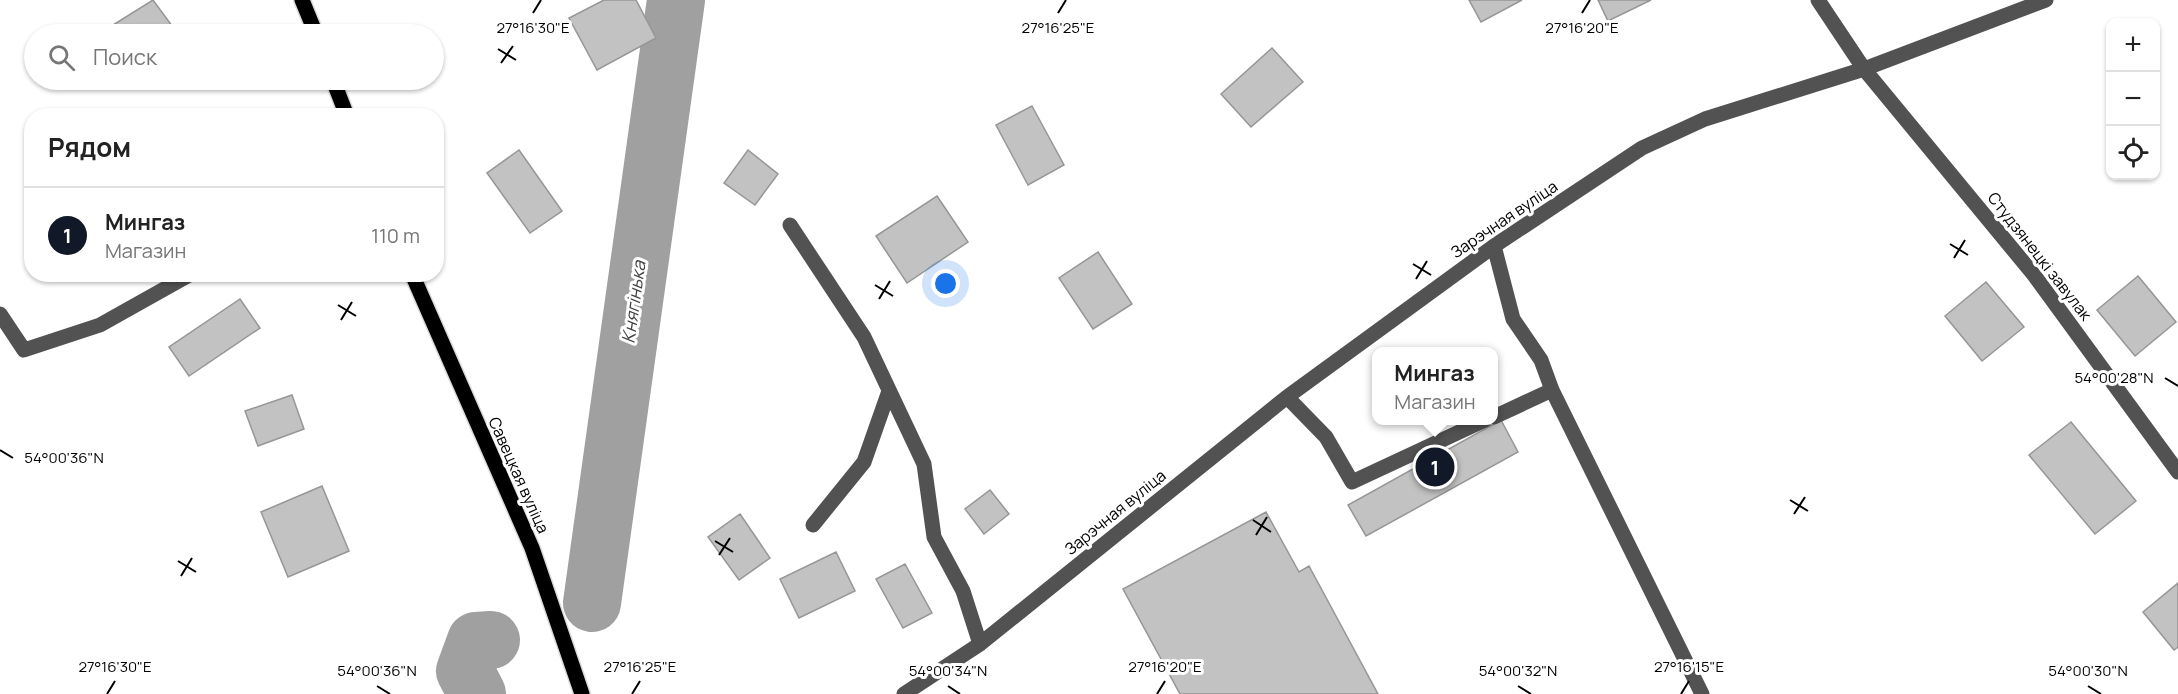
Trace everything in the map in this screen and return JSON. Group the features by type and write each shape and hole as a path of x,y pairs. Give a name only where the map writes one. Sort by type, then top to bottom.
{"main road":[{"path":"302,0 312,24"},
{"path":"337,90 344,108"},
{"name":"Савецкая вуліца","path":"416,282 532,548 582,694"}],"street":[{"name":"Студзянецкі завулак","path":"1818,0 1864,69 2034,274 2178,472"},
{"name":"Зарэчная вуліца","path":"904,694 980,644 1287,397 1494,246 1642,148 1705,119 1864,69 2046,0"},
{"path":"790,225 864,337 924,464 934,537 963,591 980,644"},
{"path":"1494,246 1513,319 1540,360 1552,390 1702,694"},
{"path":"0,314 24,350 100,325 177,282"},
{"path":"1498,415 1552,390"},
{"path":"813,525 864,462 889,391"},
{"path":"1287,397 1326,437 1352,482 1474,425"}],"building":[{"path":"153,0 171,24 115,24"},
{"path":"604,0 636,0 656,38 597,70 569,18"},
{"path":"1469,0 1522,0 1481,22"},
{"path":"1598,0 1651,0 1608,21"},
{"path":"1272,48 1303,82 1251,127 1221,94"},
{"path":"1032,106 1064,165 1028,185 996,125"},
{"path":"519,150 562,211 530,233 487,173"},
{"path":"748,150 778,174 755,205 724,183"},
{"path":"937,196 968,242 907,283 876,236"},
{"path":"1098,252 1132,304 1093,329 1059,278"},
{"path":"2138,276 2176,322 2135,356 2097,310"},
{"path":"1986,282 2024,327 1982,361 1945,316"},
{"path":"240,299 260,328 189,376 169,347"},
{"path":"292,395 304,429 258,446 245,411"},
{"path":"1501,420 1518,452 1366,536 1348,505 1492,425 1498,425"},
{"path":"2071,422 2136,501 2095,534 2029,455"},
{"path":"322,486 349,551 288,577 261,512"},
{"path":"990,490 1009,514 984,534 965,509"},
{"path":"1266,512 1299,572 1309,566 1378,694 1180,694 1123,589"},
{"path":"740,514 770,558 739,580 708,537"},
{"path":"836,552 855,591 799,618 780,579"},
{"path":"905,564 932,613 903,628 876,579"},
{"path":"2178,583 2178,647 2174,650 2143,612"}],"waterway":[{"name":"Княгінька","path":"592,603 676,0"},
{"name":"Княгінька","path":"477,694 465,671 476,641 491,640"}],"place":[{"name":"Мингаз","path":"1435,467"}]}
